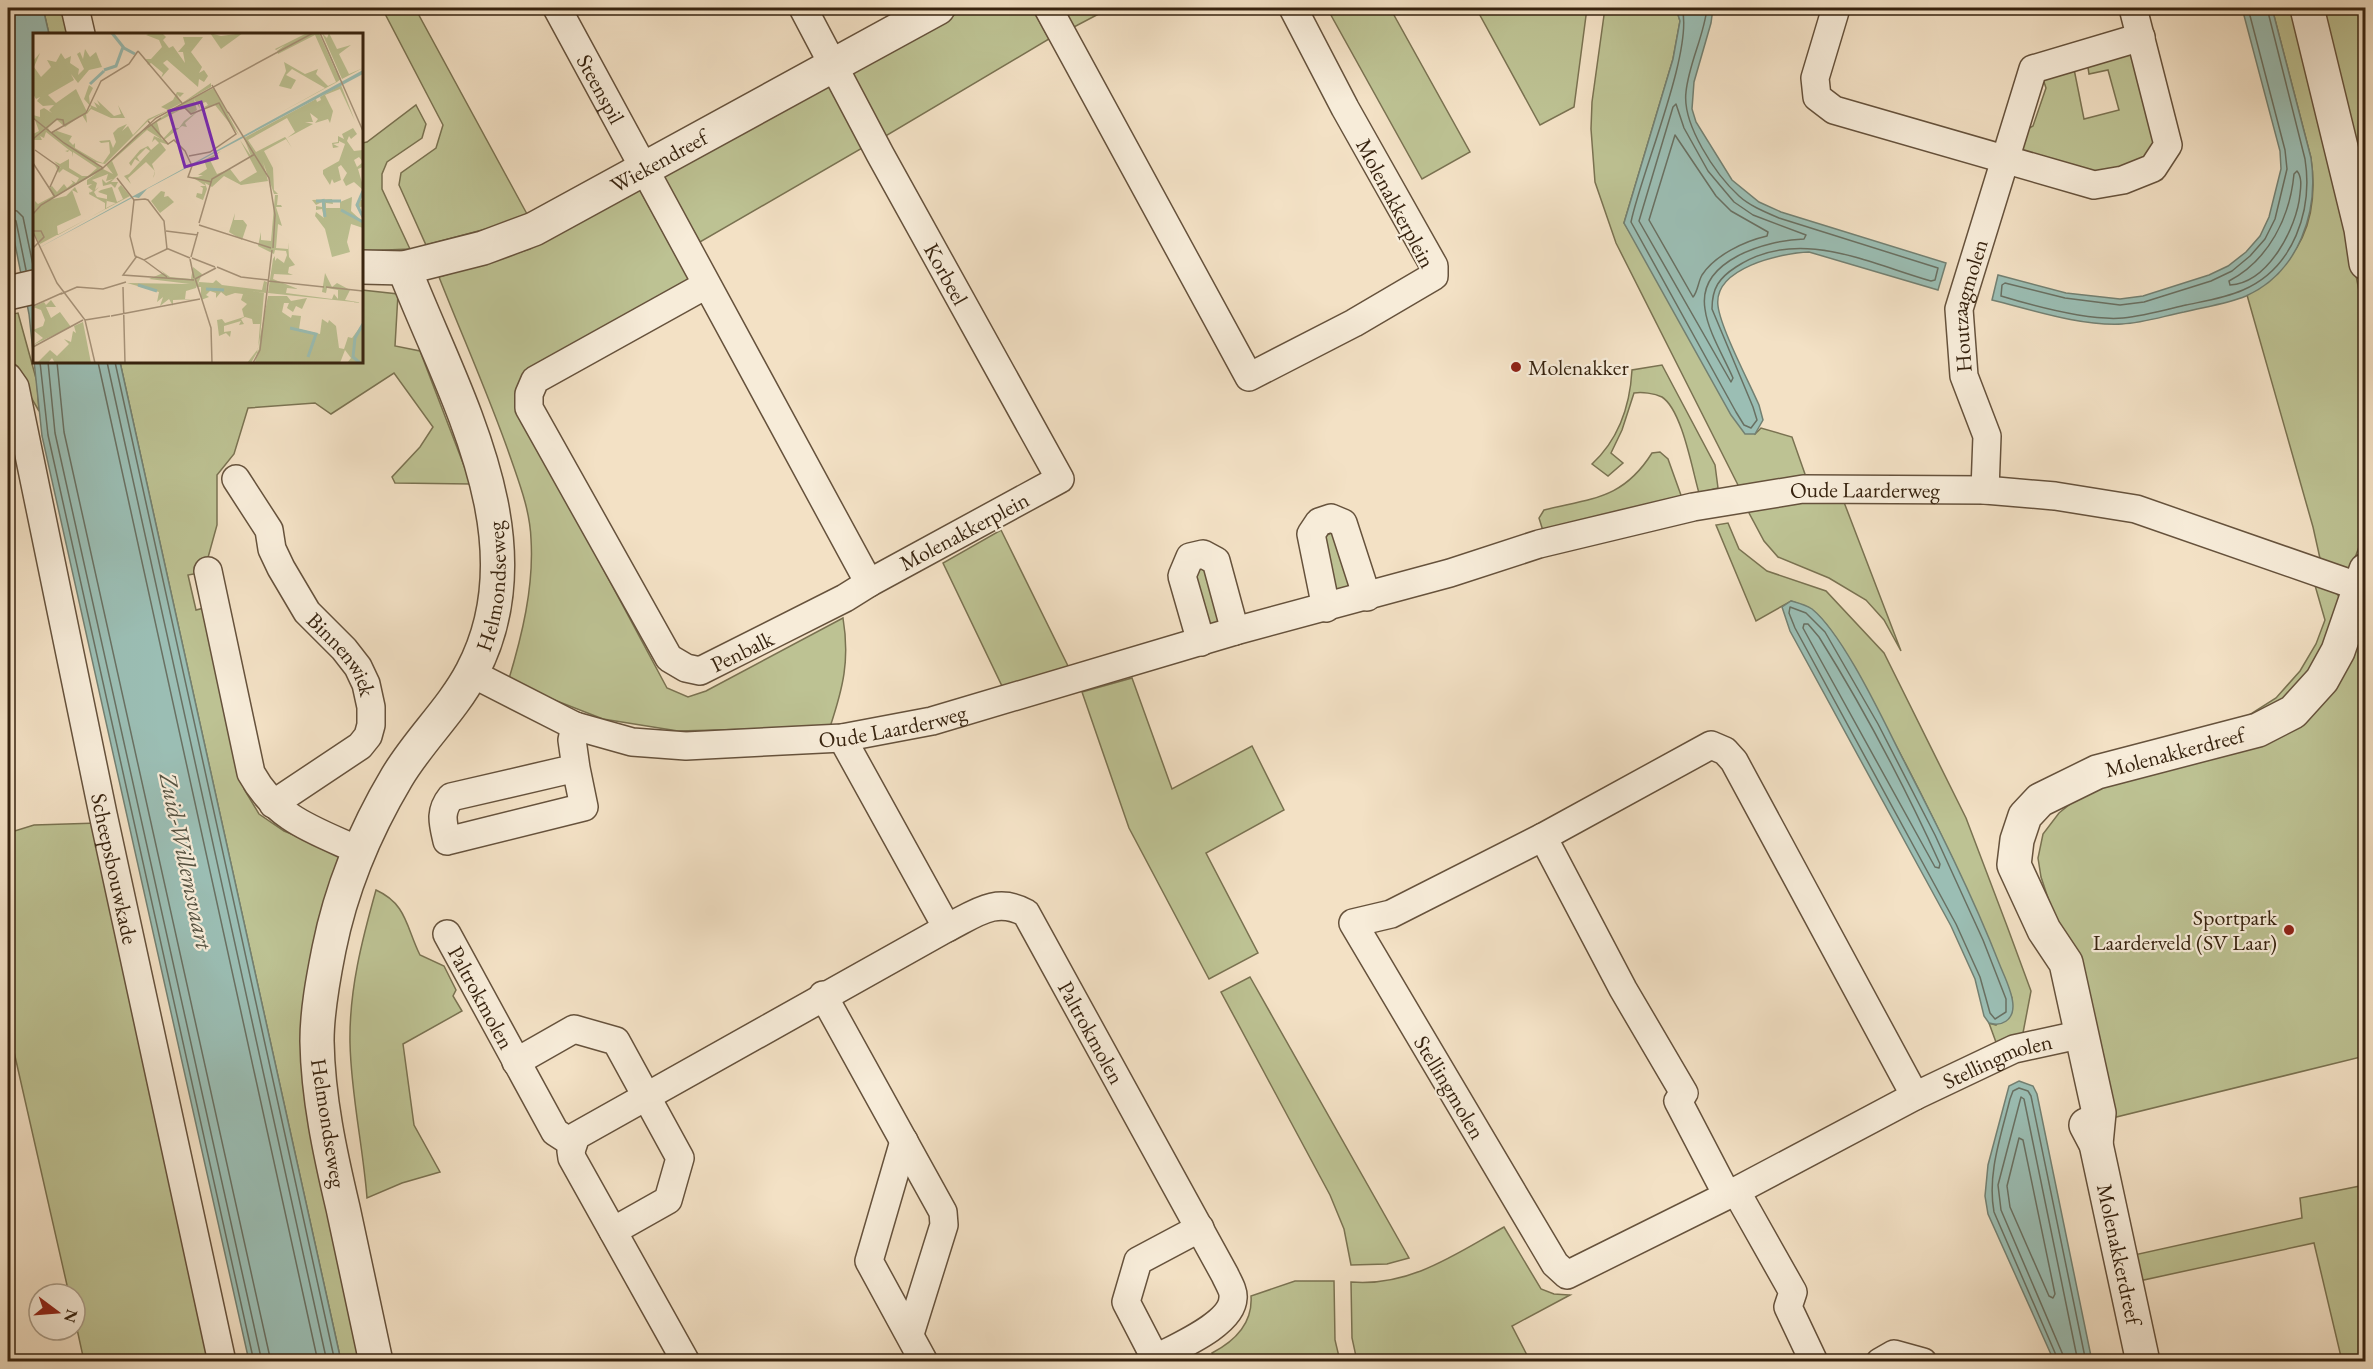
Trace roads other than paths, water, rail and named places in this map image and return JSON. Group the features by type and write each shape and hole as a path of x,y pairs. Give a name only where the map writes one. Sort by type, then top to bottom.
{"street":[{"path":"75,8 81,33"},
{"name":"Steenspil","path":"557,8 646,169"},
{"path":"803,8 833,65"},
{"name":"Wiekendreef","path":"363,267 404,268 483,248 534,229 938,8"},
{"name":"Molenakkerplein","path":"1048,8 1249,377 1354,323 1434,276 1434,266 1345,108 1293,8"},
{"path":"1836,8 1815,78 1817,97 1834,110 2004,157 2094,185 2123,180 2153,168 2168,145 2133,8"},
{"path":"2307,8 2361,229 2366,263"},
{"name":"Houtzaagmolen","path":"1985,490 1987,436 1964,376 1959,309 2033,69 2141,37"},
{"name":"Korbeel","path":"833,65 1060,479"},
{"path":"646,169 706,285 869,583"},
{"name":"Helmondseweg","path":"376,1362 327,1140 319,1084 317,1038 329,948 340,905 360,851 397,776 471,673 491,622 498,561 494,512 478,452 404,268"},
{"name":"Penbalk","path":"706,285 535,380 529,394 530,408 669,658 686,668 699,671 714,666 845,598 869,583"},
{"name":"Scheepsbouwkade","path":"8,377 15,387 103,814 222,1362"},
{"name":"Binnenwiek","path":"236,479 269,530 272,549 280,568 307,612 358,667 366,684 371,707 368,736 360,746 273,804"},
{"name":"Molenakkerplein","path":"869,583 1060,479"},
{"name":"Oude Laarderweg","path":"471,673 575,726 632,742 686,746 842,738 932,721 1235,631 1366,597 1539,544 1734,500 1803,489 1985,490 2055,496 2136,509 2363,578"},
{"path":"1326,608 1311,534 1319,522 1331,518 1343,523 1366,597"},
{"path":"1201,642 1182,576 1190,557 1203,554 1216,561 1235,631"},
{"path":"208,571 251,773 273,804 298,824 360,851"},
{"name":"Molenakkerdreef","path":"2143,1362 2096,1144 2099,1113 2074,1035 2066,963 2044,930 2014,865 2017,840 2025,816 2040,800 2097,772 2258,729 2294,711 2322,680 2338,651 2363,578"},
{"path":"575,726 572,740 584,807 447,841 442,820 443,811 451,797 576,768"},
{"path":"842,738 947,928"},
{"name":"Stellingmolen","path":"1915,1096 1734,761 1725,751 1711,745 1543,837 1390,914 1353,923 1555,1264 1567,1275 1731,1193 1915,1096 2014,1048 2074,1035"},
{"path":"1543,837 1623,989 1684,1093 1677,1101 1792,1292 1788,1307 1814,1362"},
{"name":"Paltrokmolen","path":"447,934 555,1132 572,1143 580,1132 823,995 991,906 1012,905 1026,913 1200,1228 1234,1296 1229,1313 1214,1326 1152,1360 1126,1302 1138,1261 1200,1228"},
{"path":"823,995 943,1212 944,1225 910,1335"},
{"name":"Paltrokmolen","path":"516,1062 574,1029 616,1041 680,1158 668,1200 614,1231"},
{"path":"904,1141 869,1261 924,1362"},
{"path":"572,1143 572,1158 686,1362"},
{"path":"1880,1362 1894,1354 1923,1362"}],"water":[{"path":"8,8 43,8 49,33 33,33 33,352 29,314 8,209"},
{"path":"1676,8 1713,8 1694,82 1692,109 1696,122 1732,180 1759,202 1781,212 1946,263 1938,290 1809,252 1767,260 1737,272 1726,282 1719,293 1718,306 1730,341 1759,405 1763,420 1755,434 1745,434 1731,415 1624,223 1673,59 1680,21"},
{"path":"2242,8 2272,8 2311,158 2312,199 2308,219 2292,256 2280,272 2264,285 2239,299 2130,323 2106,324 2073,320 1992,300 1998,275 2066,293 2120,299 2143,296 2209,275 2228,266 2246,252 2260,236 2269,217 2281,169 2280,151"},
{"name":"Zuid-Willemsvaart","path":"34,363 120,363 341,1361 249,1361 42,436"},
{"path":"1791,601 1812,609 1824,621 1850,658 1875,703 1978,912 2013,1001 2013,1011 2006,1021 1998,1024 1989,1023 1984,1016 1975,979 1951,926 1790,631 1782,607"},
{"path":"2019,1081 2033,1086 2037,1094 2092,1361 2054,1361 1988,1214 1985,1196 1988,1165 2009,1086"}],"place":[{"name":"Molenakker","path":"1516,367"},
{"name":"Sportpark Laarderveld (SV Laar)","path":"2289,930"}]}
